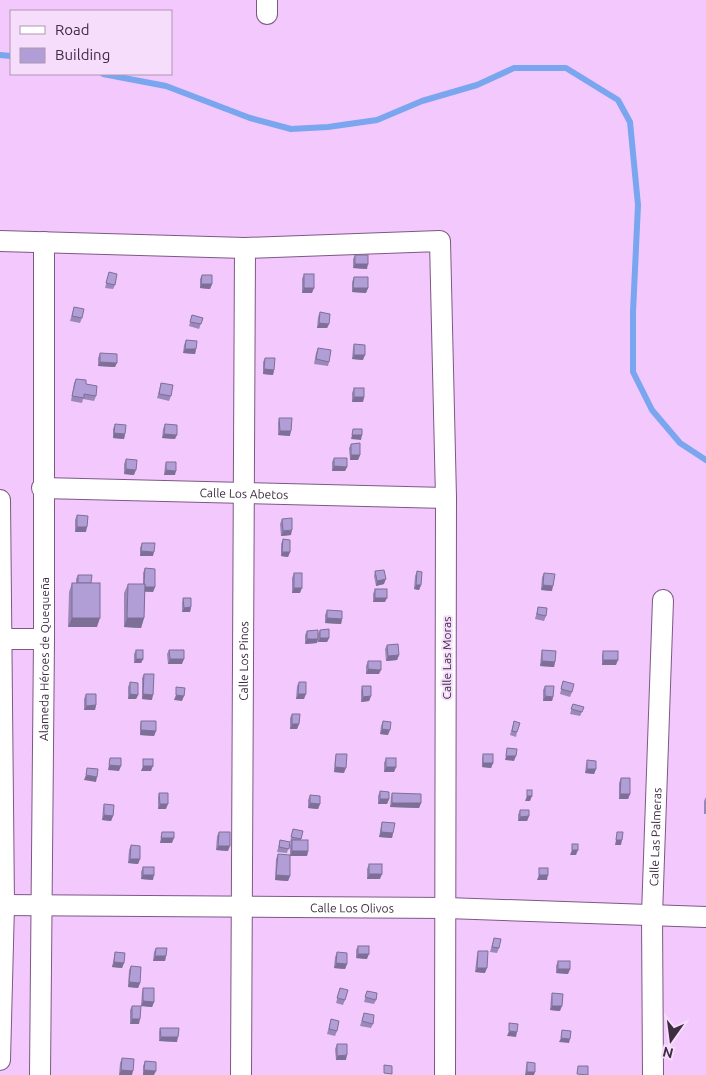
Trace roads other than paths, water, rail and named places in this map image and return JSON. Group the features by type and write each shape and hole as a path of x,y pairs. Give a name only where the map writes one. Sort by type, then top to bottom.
{"street":[{"name":"Calle Las Moras","path":"245,248 440,241 446,498 447,908 445,1075"},
{"path":"0,242 245,248"},
{"name":"Alameda Héroes de Quequeña","path":"40,1075 44,639 42,488 44,242"},
{"name":"Calle Los Pinos","path":"241,1075 245,248"},
{"name":"Calle Los Abetos","path":"42,488 244,495 446,498"},
{"path":"0,500 2,905 0,1060"},
{"name":"Calle Las Palmeras","path":"653,1075 652,915 663,600"},
{"path":"1,639 44,639"},
{"name":"Calle Los Olivos","path":"2,905 447,908 706,917"}],"waterway":[{"path":"0,55 10,56"},
{"path":"108,75 166,86 250,118 291,129 328,127 377,120 422,101 477,85 514,68 566,68 618,100 630,122 638,205 633,312 633,372 652,410 680,443 706,460"}]}
